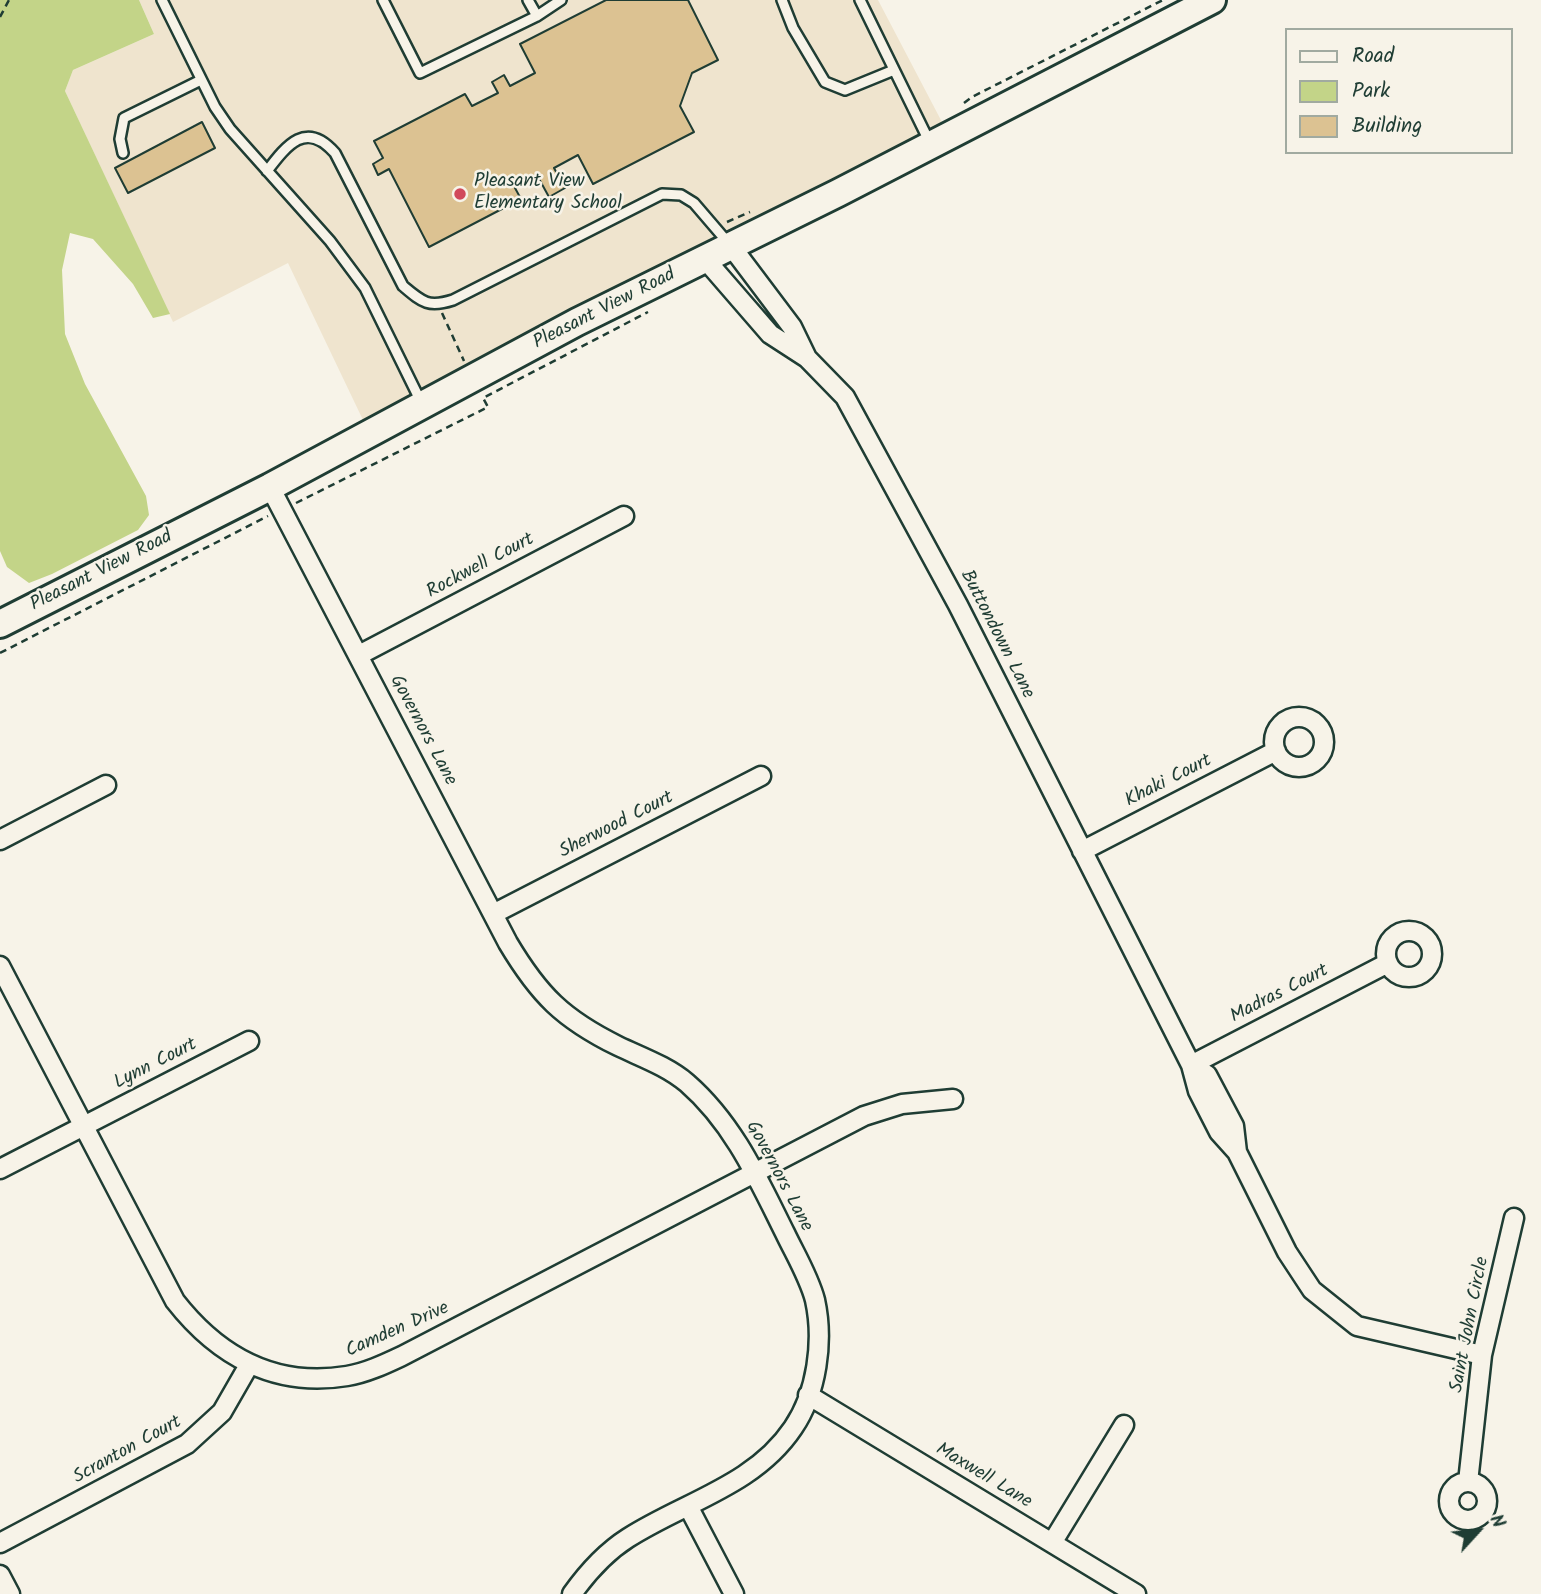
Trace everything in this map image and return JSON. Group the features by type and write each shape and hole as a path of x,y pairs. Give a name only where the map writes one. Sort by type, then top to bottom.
{"main road":[{"name":"Pleasant View Road","path":"0,624 276,498 423,405 577,322 1212,0"}],"street":[{"name":"Buttondown Lane","path":"731,246 792,327 807,358 845,397 958,605 1191,1065 1198,1091 1219,1132 1237,1152 1287,1252 1312,1290 1357,1326 1482,1355"},
{"path":"705,258 771,334 807,358"},
{"name":"Governors Lane","path":"276,498 528,977 553,1005 576,1023 648,1058 685,1082 714,1110 735,1138 755,1173 809,1282 815,1301 818,1347 816,1370 795,1426 765,1461 748,1474 627,1539 587,1574 572,1594"},
{"name":"Rockwell Court","path":"359,655 624,516"},
{"name":"Khaki Court","path":"1082,850 1276,751"},
{"name":"Sherwood Court","path":"493,914 761,776"},
{"path":"0,840 106,785"},
{"name":"Madras Court","path":"1191,1065 1388,963"},
{"name":"Camden Drive","path":"0,966 175,1301 207,1336 226,1352 249,1365 306,1378 349,1376 402,1356 883,1109 902,1104 953,1099"},
{"name":"Lynn Court","path":"0,1169 249,1041"},
{"name":"Saint John Circle","path":"1468,1482 1482,1355 1514,1218"},
{"name":"Scranton Court","path":"0,1543 187,1444 222,1412 249,1365"},
{"name":"Maxwell Lane","path":"808,1395 1136,1594"},
{"path":"1052,1543 1124,1424"},
{"path":"688,1506 734,1594"},
{"path":"0,1575 10,1594"}],"lane":[{"path":"162,0 215,107 229,129 330,241 365,289 423,405"},
{"path":"383,0 420,73 537,16 561,0"},
{"path":"528,0 537,16"},
{"path":"782,0 793,29 825,82 845,90 894,70"},
{"path":"860,0 930,145"},
{"path":"123,153 120,139 124,118 201,80"},
{"path":"267,171 286,146 314,136 325,142 335,153 402,286 421,302 438,305 453,300 662,194 681,195 694,203 731,246"}],"path":[{"path":"0,18 9,0"},
{"path":"438,305 464,362"},
{"path":"0,653 276,498 488,407 483,398 654,309"}],"shaded area":[{"name":"Pleasant View Elementary School","path":"139,0 878,0 943,124 363,420 288,263 173,322 65,91 73,70 154,34"}],"green space":[{"path":"0,0 139,0 154,34 73,70 65,91 170,314 153,318 133,284 93,239 70,233 62,270 65,334 85,384 146,496 149,515 138,530 29,583 7,567 0,551"}],"building":[{"path":"606,0 688,0 718,60 692,73 680,106 694,132 593,184 578,155 554,168 565,188 549,197 538,177 515,188 521,199 429,247 389,169 378,175 373,164 383,158 374,141 465,94 472,106 498,93 492,82 504,75 510,86 535,73 520,44"},
{"path":"202,122 215,148 128,193 115,168"}],"place":[{"name":"Pleasant View Elementary School","path":"460,194"}]}
